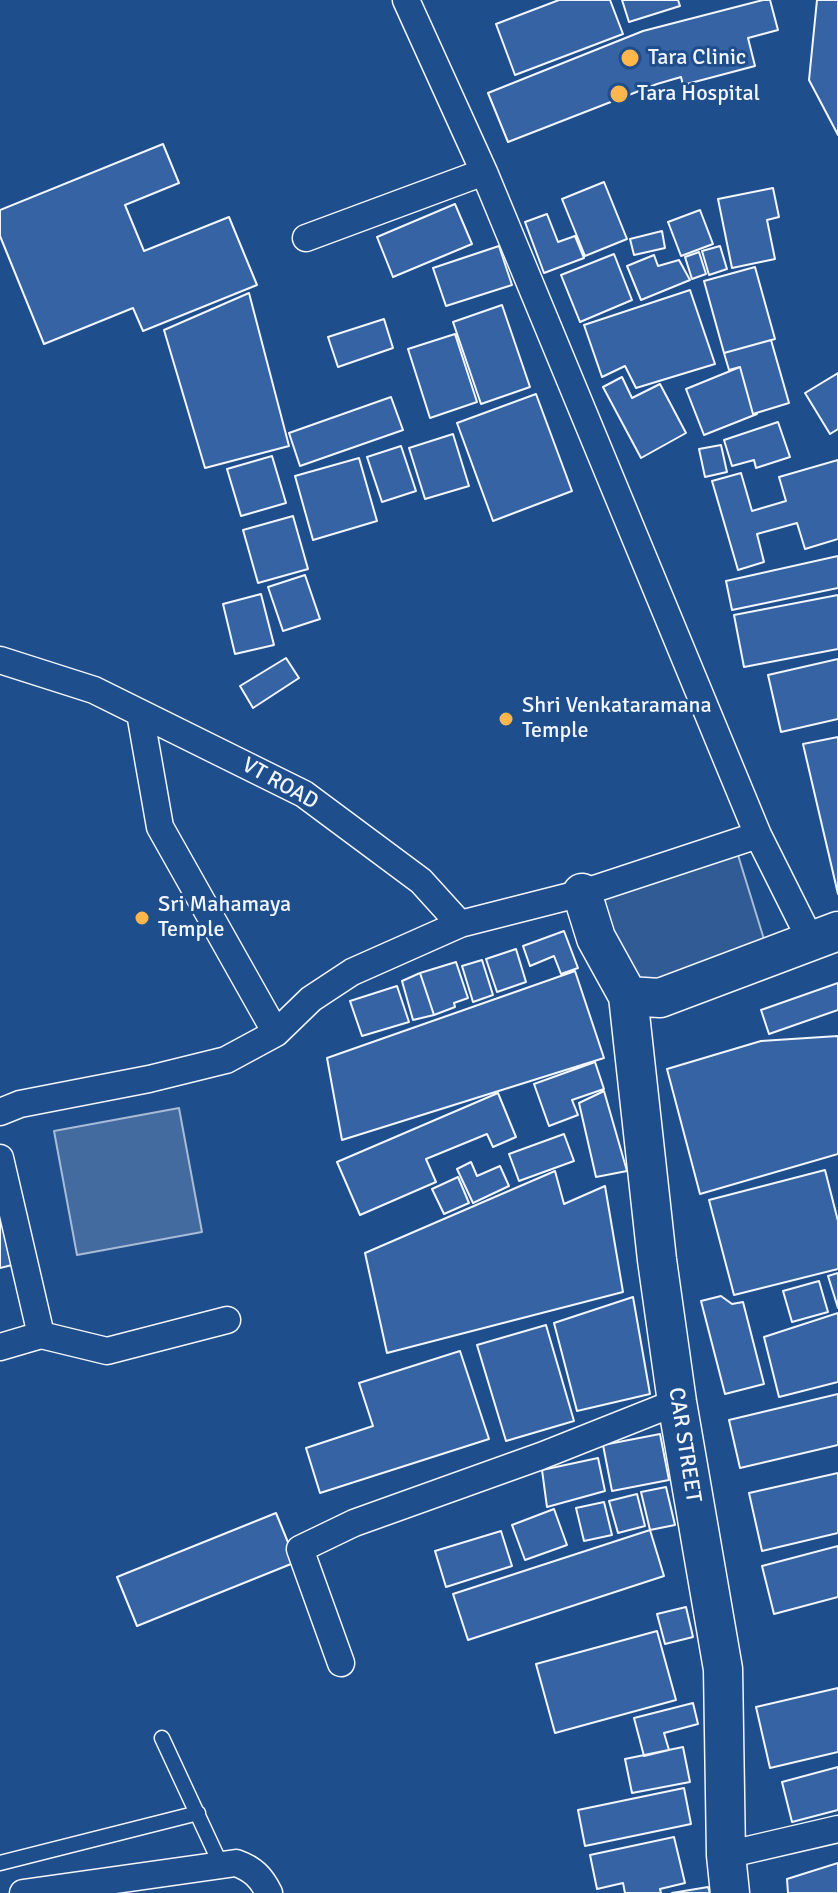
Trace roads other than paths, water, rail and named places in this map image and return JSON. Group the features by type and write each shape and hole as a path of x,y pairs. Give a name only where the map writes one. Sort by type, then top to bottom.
{"main road":[{"path":"582,893 596,938 628,996 660,998 825,936"},
{"name":"CAR STREET","path":"628,996 657,1260 677,1402 723,1669 726,1855 730,1893"}],"street":[{"path":"406,0 484,172 758,835 825,936"},
{"path":"306,238 484,172"},
{"name":"VT ROAD","path":"0,660 94,690 304,794 421,881 460,924"},
{"path":"140,713 160,827 276,1033"},
{"path":"0,1112 20,1104 149,1079 226,1060 276,1033 311,999 352,972 460,924 582,893 758,835"},
{"path":"0,1158 41,1335"},
{"path":"0,1347 41,1335 107,1351 227,1320"},
{"path":"341,1663 300,1549 354,1523 541,1456 677,1402"},
{"path":"726,1855 838,1829"},
{"path":"23,1893 236,1863 252,1868 269,1893"}],"lane":[{"path":"162,1738 221,1865"},
{"path":"0,1863 198,1813"}],"place":[{"name":"Tara Clinic","path":"630,58"},
{"name":"Tara Hospital","path":"619,94"},
{"name":"Shri Venkataramana Temple","path":"506,719"},
{"name":"Sri Mahamaya Temple","path":"142,918"}]}
